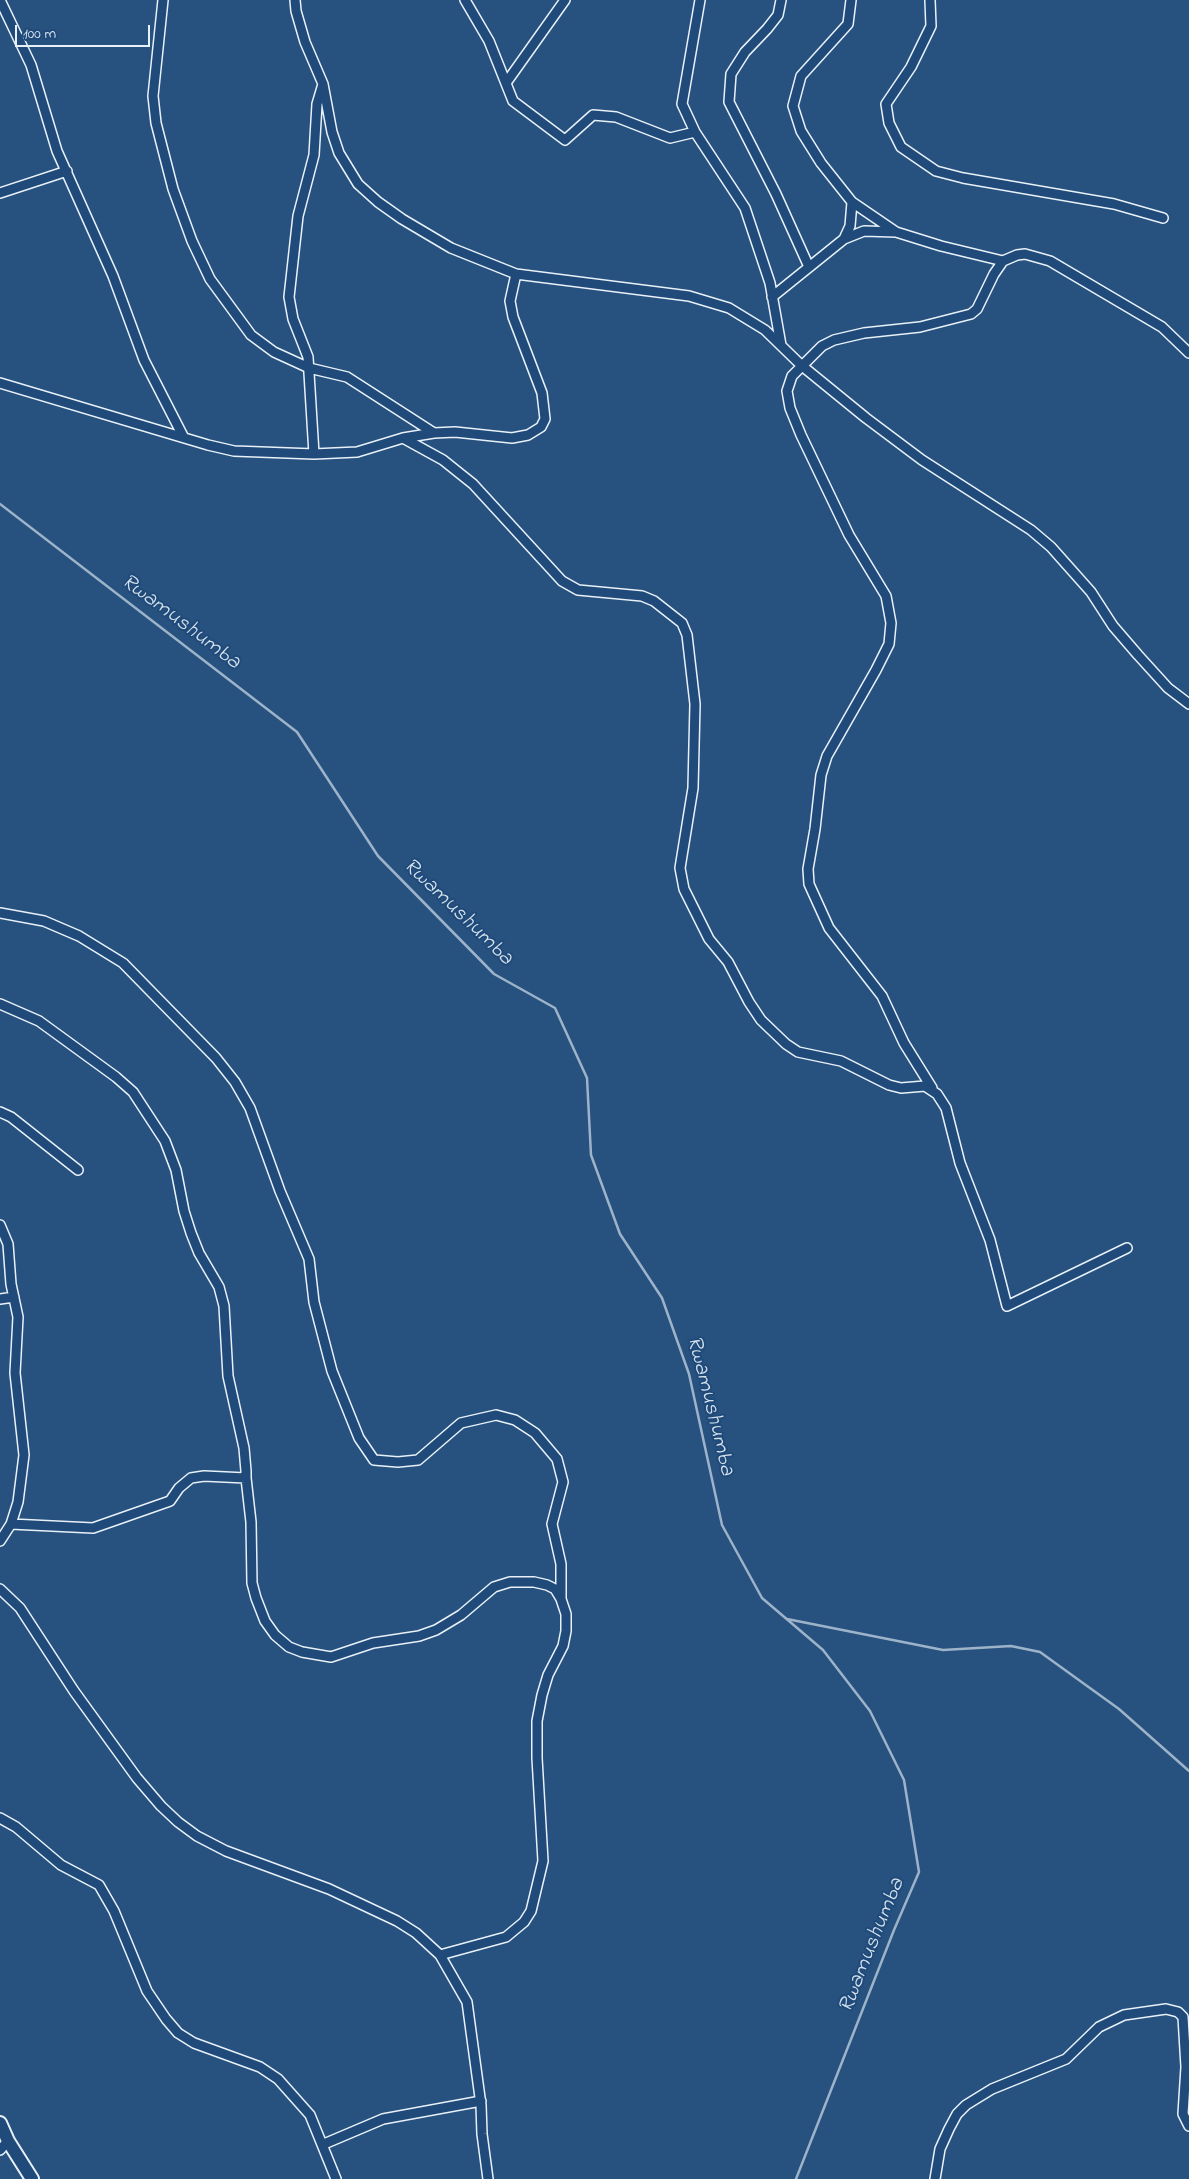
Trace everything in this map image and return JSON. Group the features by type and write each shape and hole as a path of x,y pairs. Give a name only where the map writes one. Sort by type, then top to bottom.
{"main road":[{"path":"0,2123 4,2145 32,2179"}],"street":[{"path":"0,0 31,65 57,151 113,276 144,360 183,436"},
{"path":"163,0 153,96 156,123 173,189 192,241 210,279 250,335 274,352 309,368 347,377 434,433"},
{"path":"296,0 296,11 305,42 324,84 332,132 340,153 358,184 402,219 451,248 516,274 688,296 729,308 765,330 801,365 859,413 922,460 1031,530 1051,547 1091,592 1113,626 1138,655 1168,688 1189,704"},
{"path":"506,83 565,0"},
{"path":"700,0 682,104 695,132 745,208 772,297 781,346"},
{"path":"781,0 778,15 745,52 731,74 729,102 776,194 809,267"},
{"path":"851,0 848,24 801,76 793,106 801,131 822,163 852,202 896,232"},
{"path":"930,0 931,26 911,67 886,104 889,123 901,147 936,171 954,176 1114,204 1163,218"},
{"path":"468,2 489,41 513,101 565,140 592,115 616,117 670,138 695,132"},
{"path":"314,454 308,357 293,319 289,297 298,216 314,155 317,104 324,84"},
{"path":"0,193 67,171"},
{"path":"844,240 850,226 852,202"},
{"path":"772,297 844,240 864,231 896,232 1003,261"},
{"path":"1127,1248 1007,1306 990,1240 960,1163 946,1108 904,1044 882,996 829,928 809,884 808,869 820,782 827,756 889,644 891,623 886,596 849,535 801,435 790,408 787,391 792,376 801,365 822,346 834,340 864,333 920,327 972,314 977,309 994,274 1003,261 1017,254 1025,254 1050,261 1162,327 1189,353"},
{"path":"0,384 183,436 208,445 234,450 314,454 357,452 403,438 434,433 455,432 512,438 528,435 541,427 545,419 542,393 513,317 510,301 516,274"},
{"path":"403,438 443,460 473,484 562,581 578,590 642,596 660,606 682,623 687,635 695,704 695,742 692,788 680,868 681,879 709,939 728,962 749,1002 761,1020 786,1044 807,1055 841,1060 889,1085 901,1088 925,1086 932,1088"},
{"path":"0,913 44,921 79,936 123,963 216,1058 235,1082 250,1108 284,1200 309,1259 314,1302 332,1370 359,1438 374,1460 398,1462 418,1460 461,1423 496,1415 515,1420 535,1433 557,1459 563,1482 552,1524 561,1564 561,1599"},
{"path":"0,1004 39,1021 116,1077 133,1092 165,1141 176,1170 184,1211 191,1233 199,1253 219,1287 224,1306 228,1376 244,1448 251,1522 252,1583 265,1620 275,1635 290,1647 302,1652 331,1656 373,1644 419,1636 436,1630 461,1615 494,1587 510,1582 534,1582 547,1585 555,1589 561,1599 566,1614 565,1639 556,1662 548,1675 537,1721 542,1861 531,1911 524,1922 506,1937 440,1955"},
{"path":"0,1112 18,1122 78,1170"},
{"path":"0,1225 8,1244 18,1317 15,1382 24,1455 18,1502 11,1524 0,1541"},
{"path":"0,1299 14,1297"},
{"path":"11,1524 93,1528 170,1501 179,1488 191,1478 204,1476 246,1478"},
{"path":"0,1589 20,1608 74,1691 137,1778 178,1822 197,1836 226,1851 329,1889 397,1921 416,1933 440,1955 467,2002 481,2101 482,2134 488,2179"},
{"path":"0,1818 16,1827 61,1865 99,1885 105,1893 147,1991 178,2033 211,2051 260,2067 278,2079 310,2115 324,2144 336,2179"},
{"path":"935,2179 940,2149 949,2129 957,2114 974,2099 992,2089 1066,2059 1099,2026 1110,2020 1152,2010 1189,2011"},
{"path":"1173,2011 1181,2014 1184,2021 1186,2068 1183,2114 1189,2126"},
{"path":"324,2144 383,2119 481,2101"}],"waterway":[{"name":"Rwamushumba","path":"0,504 297,732 378,856 494,974 555,1008 587,1078 591,1155 620,1234 662,1298 689,1374 722,1525 762,1598 823,1650 870,1711 904,1780 919,1872 894,1930 796,2179"},
{"path":"787,1619 943,1650 1011,1646 1040,1652 1119,1709 1189,1771"}]}
